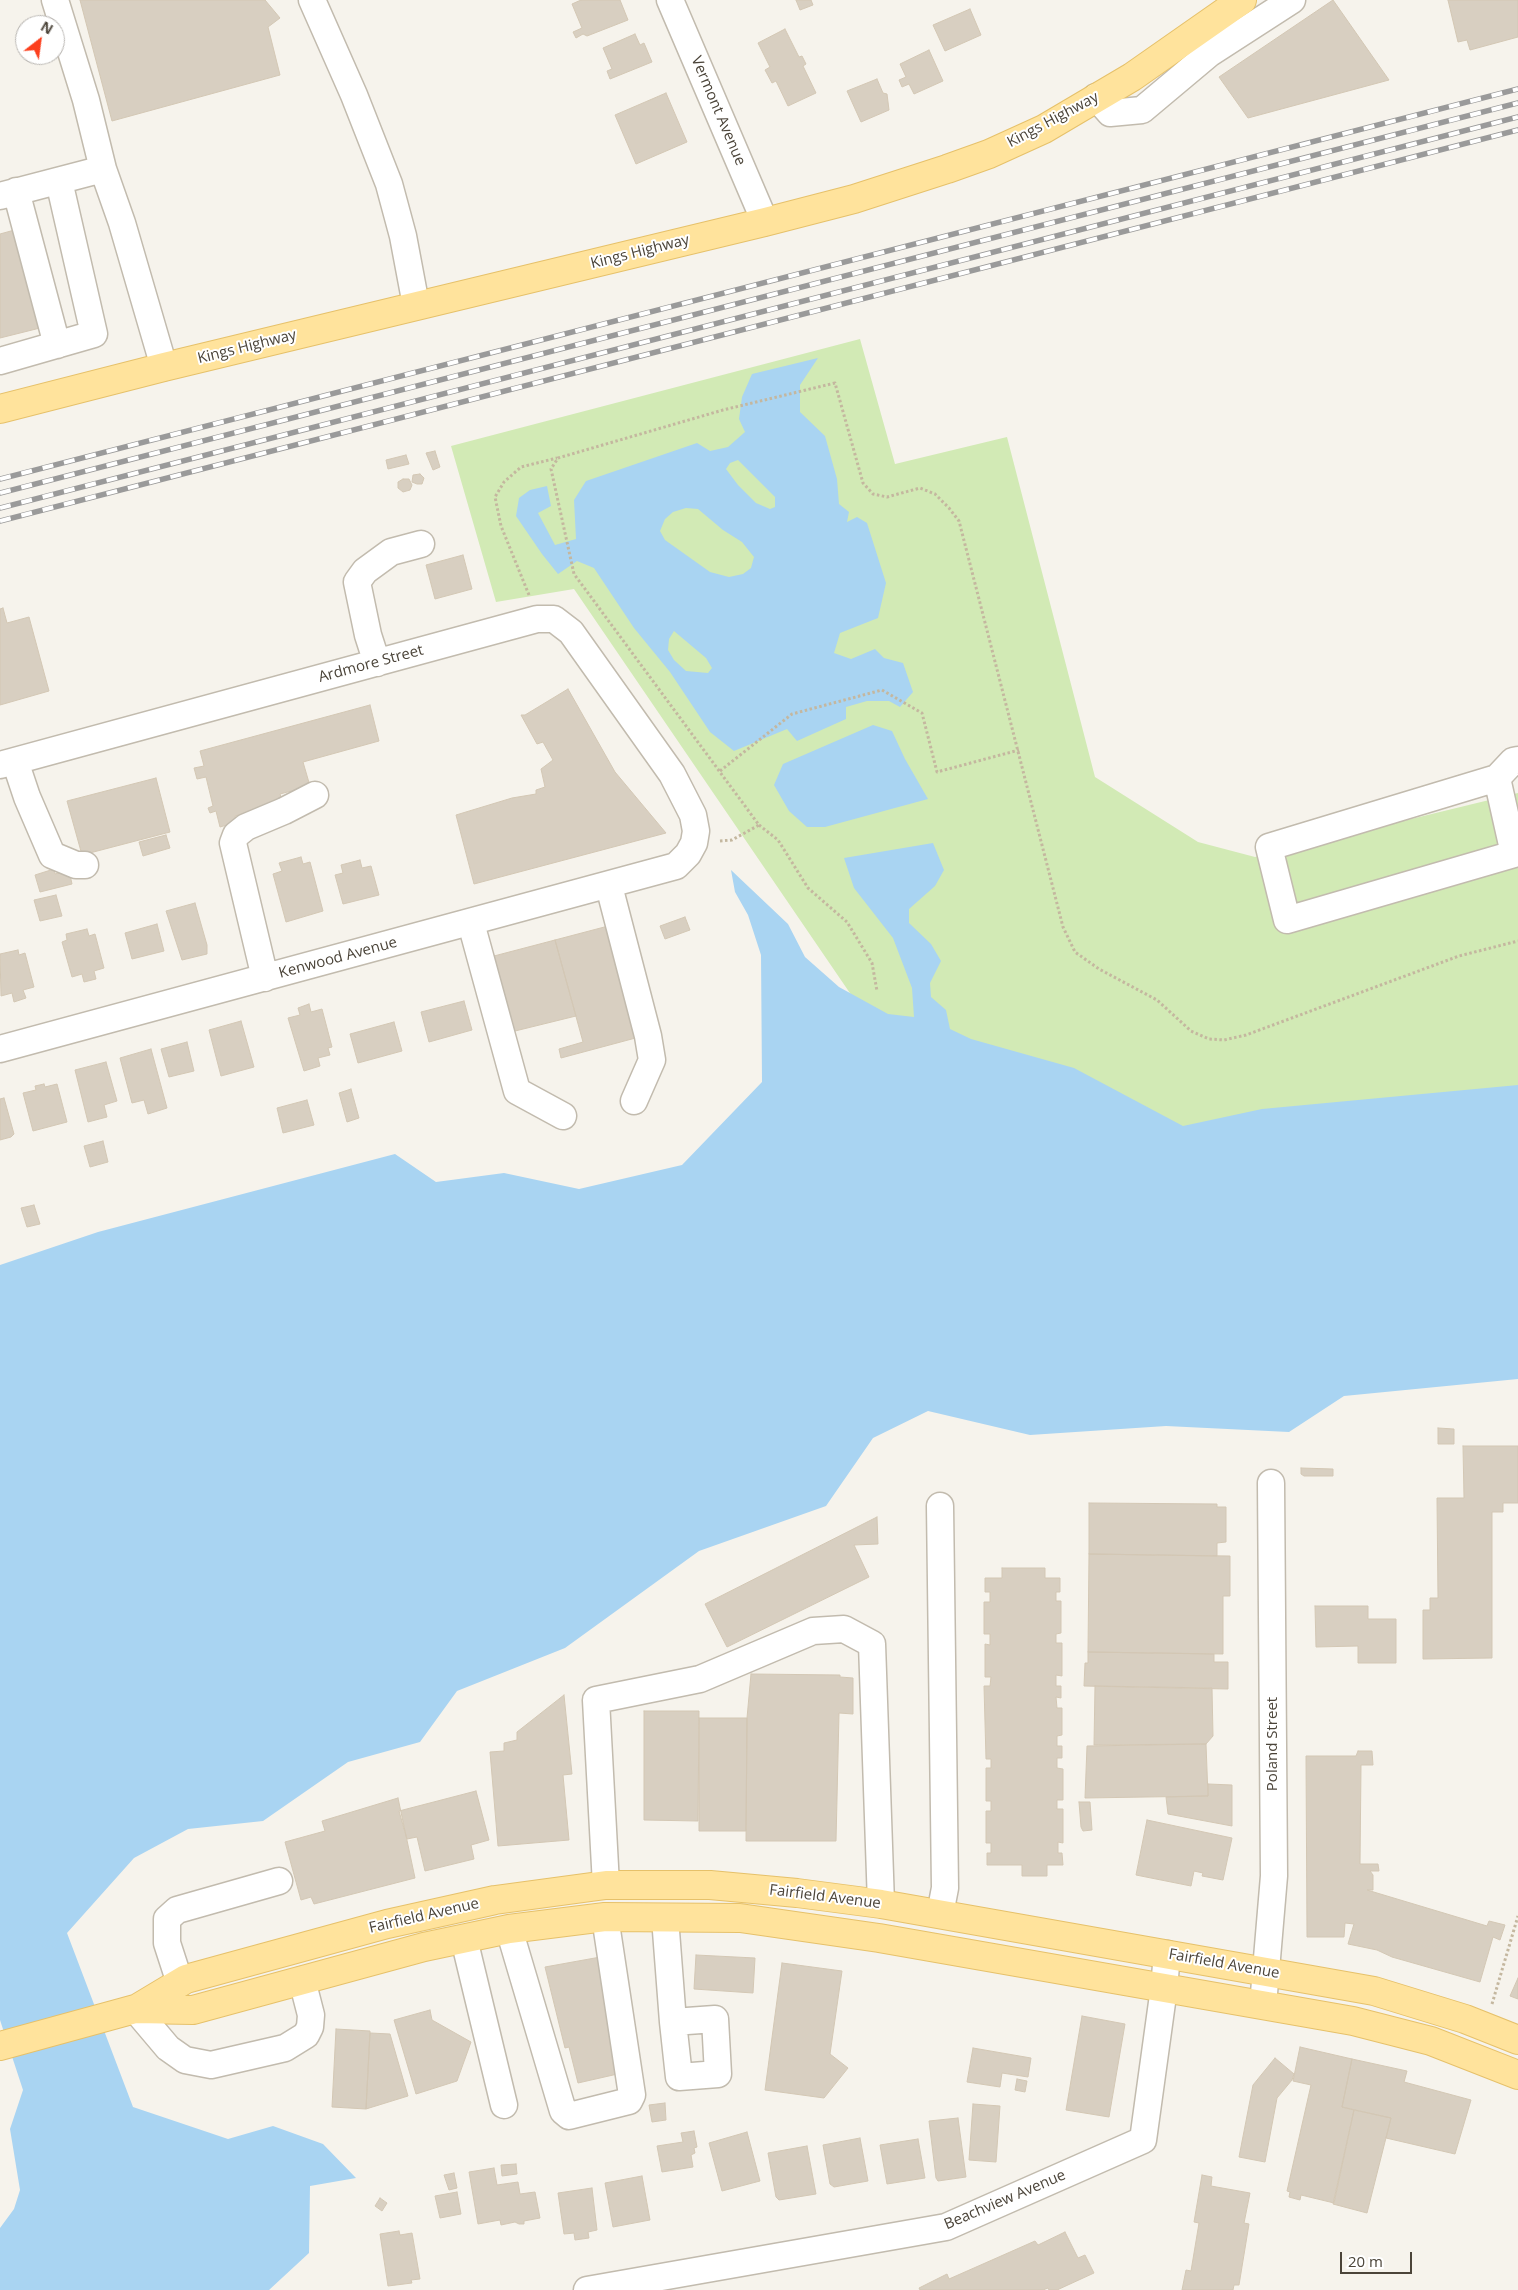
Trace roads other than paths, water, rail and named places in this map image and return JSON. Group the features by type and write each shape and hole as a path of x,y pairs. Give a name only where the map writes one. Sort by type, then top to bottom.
{"main road":[{"name":"Kings Highway","path":"0,409 164,367 854,199 989,154 1044,129 1096,97 1132,78 1242,0"},
{"name":"Fairfield Avenue","path":"0,2046 126,2011 186,1979 387,1924 495,1900 606,1885 710,1885 797,1893 881,1904 1374,1991 1508,2036"},
{"path":"606,1885 606,1918"},
{"path":"879,1938 881,1904"},
{"path":"935,1948 940,1914"},
{"name":"Fairfield Avenue","path":"126,2011 193,2010 424,1947 509,1929 606,1918 740,1918 879,1938 1354,2021 1431,2042 1518,2075"},
{"path":"1485,2062 1508,2036"}],"street":[{"path":"56,0 86,100 103,169 122,223 164,367"},
{"path":"312,0 354,95 389,184 403,236 416,306"},
{"name":"Vermont Avenue","path":"670,0 765,222"},
{"path":"1096,97 1110,112 1142,110 1210,53 1292,0"},
{"path":"56,345 8,194 103,169"},
{"path":"0,361 94,334 59,181"},
{"path":"377,663 368,635 357,582 365,571 391,552 421,544"},
{"name":"Ardmore Street","path":"8,763 537,619 554,619 572,632 672,774 693,815 696,831 694,843 688,854 676,866"},
{"path":"1497,778 1514,854 1287,920 1269,847 1497,778 1513,761 1518,760"},
{"path":"8,763 27,797 52,855 76,865 85,866"},
{"path":"265,978 233,843 236,835 246,827 315,795"},
{"name":"Kenwood Avenue","path":"0,1049 609,886 676,866"},
{"path":"609,886 648,1036 652,1060 634,1102"},
{"path":"471,922 517,1091 563,1116"},
{"name":"Poland Street","path":"1263,2005 1274,1876 1272,1483"},
{"path":"940,1506 945,1888 940,1914"},
{"path":"606,1885 596,1700 700,1679 813,1631 844,1629 872,1644 881,1904"},
{"path":"180,1983 167,1943 167,1919 177,1910 279,1881"},
{"path":"509,1929 563,2112 569,2116 628,2101 632,2095 606,1918"},
{"path":"665,1918 672,2022"},
{"path":"464,1939 504,2105"},
{"name":"Beachview Avenue","path":"587,2290 946,2227 1142,2140 1164,1988 1166,1954"},
{"path":"126,2011 185,2060 211,2065 285,2048 306,2035 310,2027 311,2015 302,1980"}],"water":[{"path":"818,358 800,385 800,412 825,436 837,479 839,504 849,512 847,522 857,517 867,523 886,583 878,618 840,633 834,653 851,659 875,649 884,658 903,663 913,692 900,707 889,701 867,701 846,707 846,719 797,741 787,729 734,751 710,732 670,672 634,628 594,568 577,561 558,574 516,516 519,498 530,490 547,486 551,506 538,513 555,545 576,539 574,500 586,481 697,443 710,451 728,447 745,432 739,419 742,397 752,374","holes":["738,460 775,497 775,507 770,509 756,503 738,485 726,469 730,463","686,508 698,509 723,530 742,542 754,557 751,568 743,574 729,577 710,572 665,540 660,531 665,519 673,512","674,631 706,658 712,668 708,673 686,671 674,660 668,650 669,639"]},
{"path":"873,725 892,731 905,759 928,799 825,827 807,827 789,811 774,785 783,764"},
{"path":"933,843 944,870 935,886 909,909 909,923 931,944 941,961 930,983 931,997 946,1010 950,1029 971,1039 1074,1068 1183,1126 1262,1109 1518,1085 1518,1379 1344,1396 1289,1432 1166,1426 1030,1435 928,1411 873,1438 826,1506 699,1551 565,1648 457,1691 420,1742 348,1762 263,1821 188,1829 134,1858 67,1933 133,2107 228,2139 273,2126 323,2144 356,2178 310,2186 309,2253 269,2290 0,2290 0,2228 14,2209 20,2190 10,2129 23,2090 0,2020 0,1265 98,1232 395,1154 436,1182 504,1173 579,1189 682,1165 762,1082 761,955 748,915 735,892 731,870 788,924 805,957 839,987 888,1014 914,1017 912,988 893,938 854,888 844,858"}],"railway":[{"path":"0,479 1518,89"},
{"path":"0,493 1518,103"},
{"path":"0,508 1518,117"},
{"path":"0,521 1518,130"}]}
